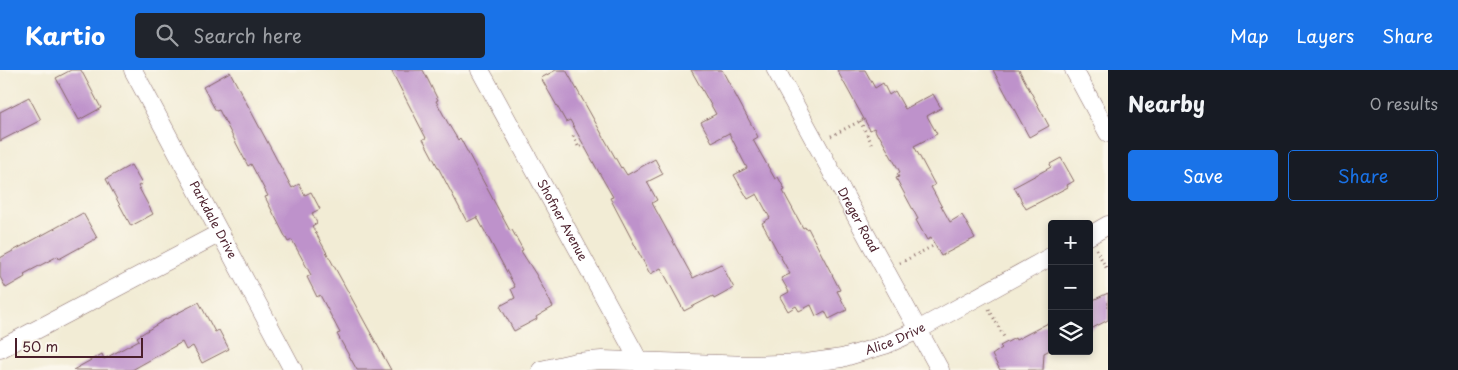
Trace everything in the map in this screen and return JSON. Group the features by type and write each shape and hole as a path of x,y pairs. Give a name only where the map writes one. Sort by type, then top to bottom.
{"street":[{"name":"Parkdale Drive","path":"133,70 293,370"},
{"name":"Shofner Avenue","path":"480,70 641,366"},
{"name":"Dreger Road","path":"776,70 940,370"},
{"path":"1074,70 1108,133"},
{"path":"1093,242 1108,226"},
{"path":"0,349 220,233"},
{"name":"Alice Drive","path":"541,370 576,362 602,360 641,366 750,365 823,362 842,358 877,347 918,330 1048,258"}],"path":[{"path":"829,137 862,120 872,144"},
{"path":"572,136 579,148 583,145"},
{"path":"1093,242 1108,271"},
{"path":"898,264 934,246"},
{"path":"989,309 1006,339"}],"building":[{"path":"71,70 81,70 101,108 79,120 56,78"},
{"path":"391,70 423,70 449,125 458,140 460,138 553,307 536,317 537,319 514,331 500,306 515,298 511,289 515,287 477,217 467,222 423,139 426,138"},
{"path":"556,70 566,70 621,168 627,175 655,159 663,174 647,182 657,200 652,203 693,278 721,264 734,288 714,299 713,296 684,311 661,268 650,274 610,198 613,197 570,120 566,122 541,78"},
{"path":"691,70 722,70 758,137 753,140 775,179 778,177 785,190 783,191 803,228 808,228 840,290 837,291 847,310 829,319 825,311 816,316 811,305 799,311 796,306 788,311 780,297 789,292 781,278 790,274 762,223 770,218 757,194 748,199 734,175 747,168 729,133 712,142 701,122 716,114"},
{"path":"837,70 865,70 875,88 883,83 889,95 895,91 905,109 933,94 941,108 927,116 937,134 914,146 935,185 931,187 950,222 962,215 975,238 941,256 931,238 927,240 896,178 899,177 897,174 900,172 874,128 870,130"},
{"path":"993,70 1019,70 1049,126 1029,137"},
{"path":"230,72 292,188 299,184 305,195 311,192 320,209 312,213 317,223 312,226 391,370 357,370 337,334 340,333 320,295 317,297 307,277 311,275 292,240 288,242 265,197 268,196 251,164 248,166 219,110 216,111 203,87"},
{"path":"29,97 41,120 0,141 0,112"},
{"path":"1061,158 1074,181 1067,185 1068,187 1026,209 1014,187 1051,167 1050,164"},
{"path":"131,165 142,184 138,186 153,214 131,226 106,179"},
{"path":"83,213 97,238 59,259 58,256 24,274 25,277 6,288 0,277 0,258"},
{"path":"1108,293 1108,320 1093,328 1093,310 1093,300"},
{"path":"199,302 215,332 219,330 229,349 202,363 193,346 186,350 182,342 132,370 73,370 102,354 104,359 139,340 137,337 164,320"},
{"path":"1048,323 1048,351 1044,353 1043,370 1000,370 992,355 1002,348 1000,346 1015,338 1016,340"}]}
